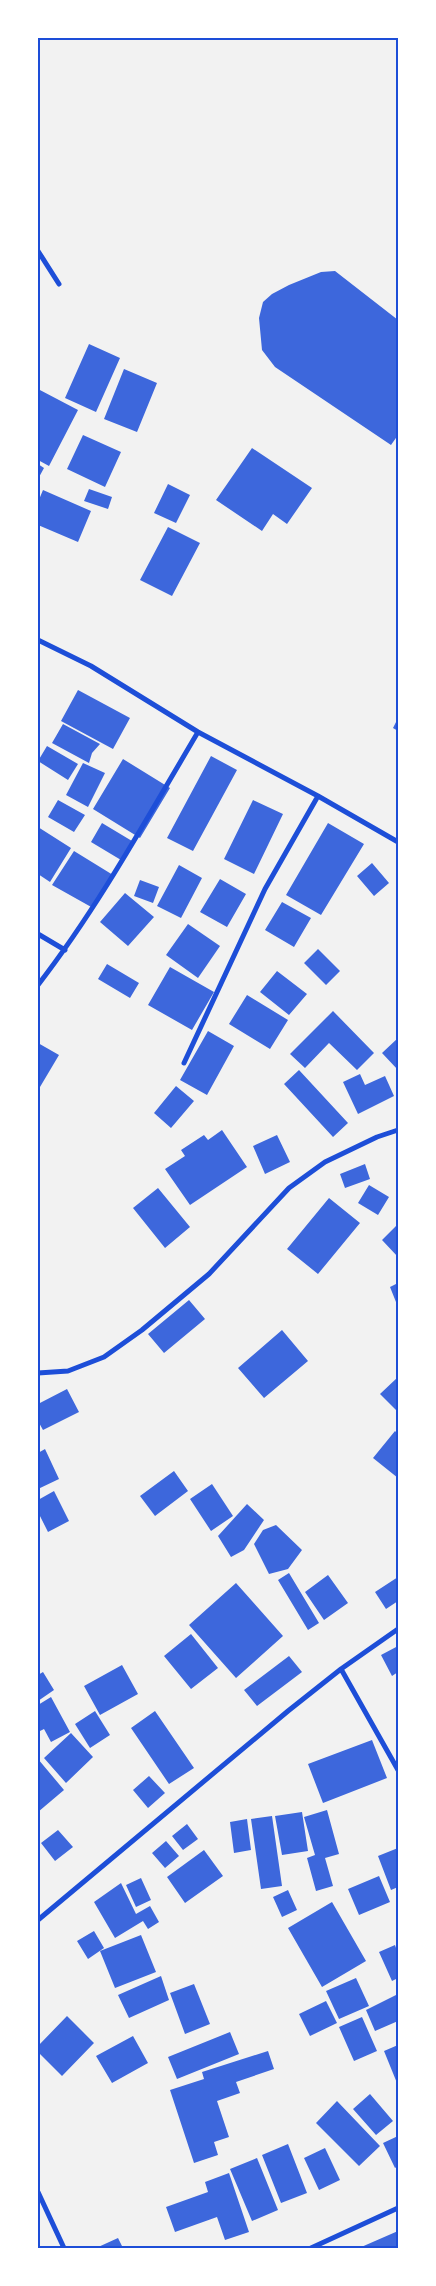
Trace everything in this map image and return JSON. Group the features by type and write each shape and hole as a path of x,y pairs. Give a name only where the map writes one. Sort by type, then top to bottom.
{"street":[{"path":"38,250 59,284"},
{"path":"38,640 91,666 198,732 247,760 318,796 398,842"},
{"path":"38,985 65,950 94,906 198,732"},
{"path":"184,1063 265,889 318,796"},
{"path":"38,934 65,950"},
{"path":"38,1373 68,1370 104,1357 142,1330 209,1274 289,1188 325,1162 377,1136 398,1130"},
{"path":"38,1920 341,1669 398,1629"},
{"path":"341,1669 398,1770"},
{"path":"38,2192 64,2248"},
{"path":"311,2248 398,2208"}],"building":[{"path":"335,271 398,320 398,435 391,445 275,367 262,350 259,318 263,302 272,294 289,285 321,272"},
{"path":"89,344 120,358 96,412 65,398"},
{"path":"124,369 157,383 137,432 104,419"},
{"path":"38,389 78,410 49,466 38,460"},
{"path":"83,435 121,452 105,487 67,469"},
{"path":"252,448 312,488 287,524 273,514 262,531 216,500"},
{"path":"38,464 44,468 38,479"},
{"path":"168,484 190,495 176,523 154,513"},
{"path":"89,489 112,497 108,509 84,501"},
{"path":"43,490 91,511 78,542 38,525 38,502"},
{"path":"168,527 200,543 172,596 140,580"},
{"path":"78,690 130,718 113,749 61,721"},
{"path":"398,718 398,731 393,728"},
{"path":"63,724 100,744 92,753 89,763 52,743"},
{"path":"47,746 78,764 68,780 38,761"},
{"path":"211,756 237,770 193,851 167,838"},
{"path":"123,759 170,788 140,838 93,809"},
{"path":"83,763 105,773 88,807 66,795"},
{"path":"58,800 85,815 74,832 48,817"},
{"path":"253,800 283,814 254,874 224,859"},
{"path":"102,823 132,841 121,860 91,842"},
{"path":"328,823 364,844 321,915 286,895"},
{"path":"38,827 71,848 50,882 38,874"},
{"path":"74,851 113,875 93,908 52,885"},
{"path":"372,863 389,883 374,896 357,876"},
{"path":"179,865 202,878 181,918 157,906"},
{"path":"220,879 246,894 227,927 200,912"},
{"path":"140,880 159,887 153,903 134,896"},
{"path":"125,893 154,917 128,946 100,922"},
{"path":"282,902 311,918 294,947 265,930"},
{"path":"188,924 220,946 198,978 166,955"},
{"path":"318,949 340,971 326,985 304,963"},
{"path":"107,964 139,983 130,998 98,979"},
{"path":"170,967 214,992 192,1030 148,1005"},
{"path":"277,971 307,994 289,1015 260,992"},
{"path":"247,995 288,1020 270,1049 229,1024"},
{"path":"333,1011 374,1053 357,1070 329,1043 305,1068 290,1054"},
{"path":"208,1031 234,1046 207,1095 180,1080"},
{"path":"398,1038 398,1070 382,1053"},
{"path":"38,1043 59,1055 40,1087 38,1086"},
{"path":"299,1070 348,1123 333,1137 284,1084"},
{"path":"360,1074 365,1085 385,1076 394,1096 358,1114 343,1082"},
{"path":"176,1086 194,1101 171,1128 154,1113"},
{"path":"222,1130 247,1167 190,1205 165,1169 185,1156 181,1150 204,1135 208,1140"},
{"path":"277,1135 290,1162 265,1174 253,1146"},
{"path":"365,1164 370,1179 345,1188 340,1174"},
{"path":"369,1185 389,1197 378,1215 358,1203"},
{"path":"158,1188 190,1227 165,1248 133,1208"},
{"path":"329,1198 360,1223 318,1274 287,1249"},
{"path":"396,1226 398,1228 398,1257 382,1240"},
{"path":"398,1283 398,1307 390,1287"},
{"path":"189,1300 205,1319 164,1353 148,1334"},
{"path":"282,1330 308,1361 264,1398 238,1368"},
{"path":"398,1377 398,1407 396,1410 380,1394"},
{"path":"67,1389 79,1412 43,1430 38,1421 38,1404"},
{"path":"395,1431 398,1434 398,1478 373,1458"},
{"path":"45,1449 59,1479 38,1489 38,1453"},
{"path":"174,1471 188,1491 155,1516 140,1496"},
{"path":"212,1484 233,1516 211,1531 190,1499"},
{"path":"54,1491 69,1521 48,1532 38,1512 38,1500"},
{"path":"247,1504 264,1520 244,1550 231,1557 218,1536"},
{"path":"276,1525 302,1550 288,1569 269,1574 254,1544 263,1530"},
{"path":"289,1573 319,1623 308,1630 278,1580"},
{"path":"328,1575 348,1603 324,1620 305,1592"},
{"path":"398,1577 398,1601 386,1609 375,1592"},
{"path":"236,1583 283,1636 236,1678 189,1625"},
{"path":"191,1634 218,1668 191,1689 164,1656"},
{"path":"398,1646 398,1672 392,1676 381,1655"},
{"path":"289,1656 302,1672 257,1706 244,1690"},
{"path":"122,1665 138,1694 100,1715 84,1686"},
{"path":"43,1672 54,1690 38,1701 38,1675"},
{"path":"51,1697 70,1732 51,1742 44,1729 38,1732 38,1705"},
{"path":"95,1711 110,1735 90,1748 75,1724"},
{"path":"155,1711 194,1768 169,1784 131,1728"},
{"path":"71,1733 93,1757 66,1783 44,1758"},
{"path":"372,1740 387,1778 323,1803 308,1764"},
{"path":"38,1759 64,1790 38,1812"},
{"path":"149,1776 165,1793 148,1808 133,1790"},
{"path":"327,1810 339,1854 325,1858 333,1886 316,1891 307,1858 315,1855 304,1817"},
{"path":"302,1812 308,1851 282,1855 275,1816"},
{"path":"272,1816 282,1886 261,1889 251,1819"},
{"path":"247,1819 251,1850 234,1853 230,1822"},
{"path":"187,1824 198,1839 183,1850 172,1836"},
{"path":"58,1830 73,1847 55,1861 41,1843"},
{"path":"166,1841 179,1856 165,1868 152,1853"},
{"path":"398,1848 398,1887 391,1890 378,1856"},
{"path":"204,1850 223,1876 185,1903 167,1877"},
{"path":"379,1876 390,1902 359,1915 348,1889"},
{"path":"141,1878 151,1900 136,1907 126,1885"},
{"path":"121,1883 136,1914 150,1906 159,1922 148,1929 143,1921 115,1938 94,1902"},
{"path":"288,1890 297,1910 282,1917 273,1897"},
{"path":"332,1902 366,1961 322,1987 288,1928"},
{"path":"94,1931 104,1948 88,1959 77,1941"},
{"path":"141,1935 156,1972 115,1988 100,1951"},
{"path":"395,1945 398,1954 398,1978 392,1981 379,1952"},
{"path":"161,1976 169,2000 129,2018 118,1995"},
{"path":"356,1978 369,2006 339,2019 326,1991"},
{"path":"194,1984 210,2024 185,2034 170,1993"},
{"path":"398,1994 398,2021 375,2031 366,2010"},
{"path":"326,2001 337,2023 310,2036 299,2014"},
{"path":"67,2016 94,2043 62,2076 38,2052 38,2046"},
{"path":"362,2017 377,2051 354,2061 339,2027"},
{"path":"230,2032 239,2054 177,2079 168,2057"},
{"path":"133,2036 148,2063 112,2083 96,2056"},
{"path":"398,2045 398,2083 397,2083 384,2051"},
{"path":"268,2051 274,2069 236,2082 240,2093 217,2101 229,2137 214,2142 218,2155 194,2163 170,2090 204,2079 202,2072"},
{"path":"370,2094 393,2121 376,2135 353,2109"},
{"path":"337,2101 380,2146 359,2166 316,2123"},
{"path":"398,2136 398,2166 395,2168 383,2143"},
{"path":"288,2144 307,2193 281,2203 262,2155"},
{"path":"325,2148 340,2180 319,2190 304,2158"},
{"path":"257,2158 278,2210 252,2221 230,2169"},
{"path":"229,2173 249,2232 225,2240 217,2217 175,2232 166,2207 208,2192 205,2182"},
{"path":"398,2231 398,2248 359,2248"},
{"path":"118,2238 123,2248 96,2248"}]}
